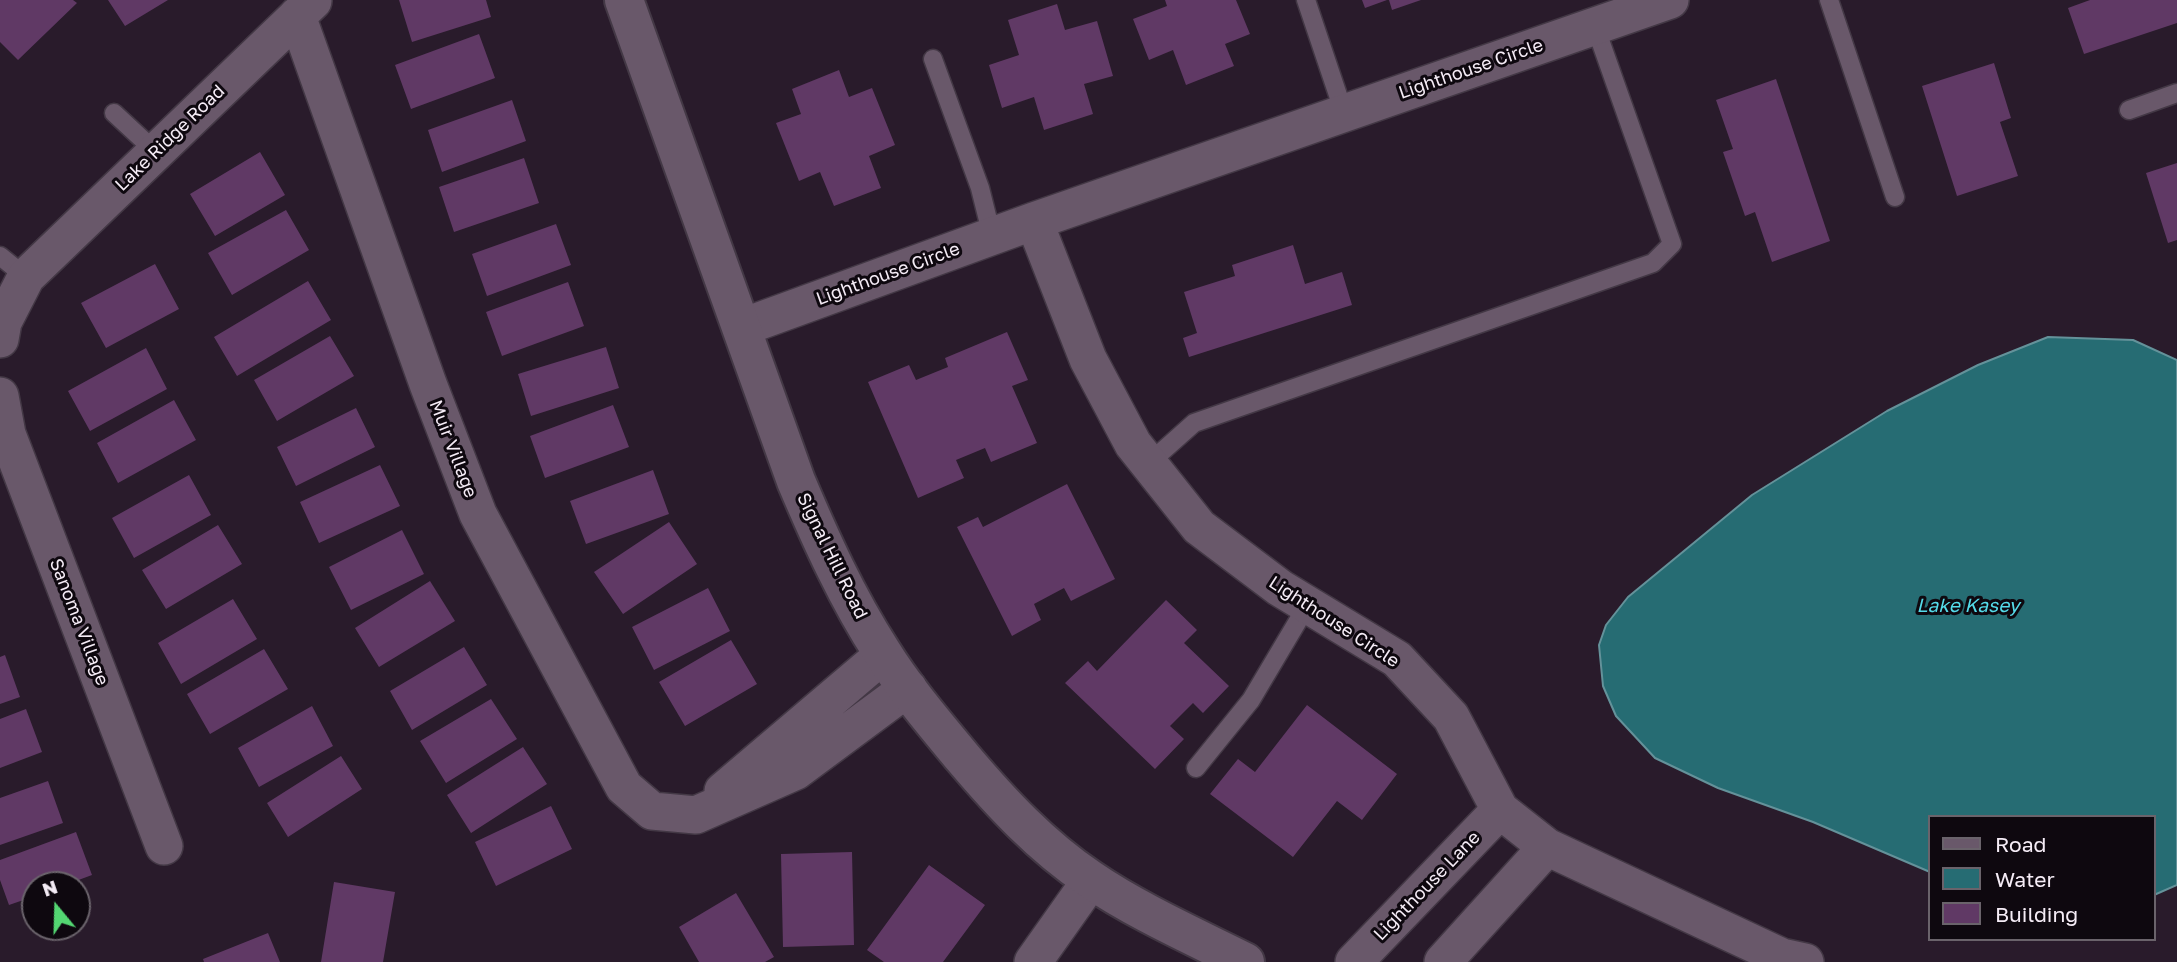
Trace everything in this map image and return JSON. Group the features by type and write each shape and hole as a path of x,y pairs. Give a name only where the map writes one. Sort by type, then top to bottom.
{"street":[{"name":"Signal Hill Road","path":"624,0 796,481 825,549 883,655 995,796 1044,844 1091,880 1245,962"},
{"name":"Lighthouse Circle","path":"743,327 1034,221 1670,0"},
{"name":"Lake Ridge Road","path":"13,267 156,152 298,5"},
{"name":"Muir Village","path":"298,5 428,384 478,514 624,787 652,811 696,815 796,771 908,688"},
{"name":"Lighthouse Circle","path":"1034,221 1088,359 1133,444 1199,527 1280,588 1397,659 1451,717 1500,810 1546,847 1782,957 1805,962"},
{"path":"0,339 13,267"},
{"name":"Sanoma Village","path":"0,396 6,434 164,846"},
{"path":"696,815 883,655"},
{"name":"Lighthouse Lane","path":"1354,962 1500,810"},
{"path":"1443,962 1546,847"},
{"path":"1033,962 1091,880"}],"lane":[{"path":"1306,0 1344,113"},
{"path":"1829,0 1895,197"},
{"path":"1149,464 1194,424 1653,263 1672,244 1595,26"},
{"path":"933,59 980,188 992,236"},
{"path":"2129,110 2177,93"},
{"path":"114,113 156,152"},
{"path":"1196,768 1251,700 1308,604"}],"water":[{"name":"Lake Kasey","path":"2048,337 2133,340 2177,360 2177,885 2156,894 2156,815 1928,815 1928,871 1813,822 1718,788 1655,758 1616,716 1603,686 1599,645 1606,625 1628,597 1752,495 1887,411 1978,365"}],"building":[{"path":"0,0 73,0 77,3 18,60 0,42"},
{"path":"108,0 168,0 125,26"},
{"path":"399,0 486,0 491,17 412,42"},
{"path":"1165,0 1236,0 1250,34 1225,44 1234,66 1186,85 1173,50 1149,60 1133,19 1167,6"},
{"path":"1362,0 1387,0 1365,8"},
{"path":"1389,0 1421,0 1392,10"},
{"path":"2090,0 2177,0 2177,23 2084,54 2068,8"},
{"path":"1057,4 1065,30 1097,21 1113,76 1084,84 1093,114 1044,130 1034,97 1002,108 989,65 1019,55 1008,20"},
{"path":"479,34 495,78 411,109 395,65"},
{"path":"1994,63 2011,118 2000,122 2018,176 1957,196 1922,86"},
{"path":"839,70 849,97 872,88 895,145 869,156 881,188 834,206 820,172 799,181 776,123 801,114 792,89"},
{"path":"1776,79 1830,241 1772,262 1755,212 1745,216 1723,152 1733,149 1716,100"},
{"path":"512,100 526,141 442,172 428,130"},
{"path":"260,152 285,195 215,236 190,194"},
{"path":"524,158 539,203 454,232 439,187"},
{"path":"2177,163 2177,240 2168,243 2146,173"},
{"path":"286,210 309,250 232,295 208,253"},
{"path":"556,224 571,265 487,296 472,254"},
{"path":"1293,245 1305,284 1342,272 1352,305 1189,357 1183,338 1197,333 1184,292 1235,276 1232,265"},
{"path":"155,264 179,309 106,348 81,303"},
{"path":"308,281 331,320 237,376 214,337"},
{"path":"568,282 584,326 502,356 486,312"},
{"path":"1007,332 1028,380 1012,386 1037,443 991,462 985,448 956,460 964,478 918,498 868,382 909,365 916,380 948,367 945,358"},
{"path":"330,336 354,376 277,421 254,380"},
{"path":"606,347 619,388 531,416 518,374"},
{"path":"146,348 167,389 90,431 68,391"},
{"path":"174,400 196,440 118,483 97,443"},
{"path":"613,405 629,447 545,478 530,436"},
{"path":"356,408 375,447 296,486 277,447"},
{"path":"380,465 400,506 319,543 300,502"},
{"path":"653,470 669,514 586,544 570,501"},
{"path":"189,475 211,515 134,558 112,518"},
{"path":"1067,484 1115,579 1071,601 1064,588 1034,604 1041,620 1012,636 957,527 978,517 983,527"},
{"path":"669,522 697,564 623,614 594,572"},
{"path":"218,525 242,564 166,609 142,570"},
{"path":"402,530 424,574 351,610 329,567"},
{"path":"430,581 455,621 379,667 355,628"},
{"path":"708,588 730,631 654,670 632,627"},
{"path":"233,599 257,639 181,684 158,643"},
{"path":"1166,600 1197,630 1184,643 1229,686 1203,713 1193,703 1170,726 1184,739 1155,769 1065,683 1088,661 1097,671"},
{"path":"731,640 757,684 685,726 659,682"},
{"path":"464,647 487,685 412,730 390,691"},
{"path":"264,649 288,689 210,734 187,694"},
{"path":"5,655 20,697 0,704 0,657"},
{"path":"491,699 517,739 446,783 420,741"},
{"path":"1307,705 1397,774 1362,820 1337,801 1293,857 1210,794 1238,759 1255,772"},
{"path":"312,706 333,746 259,787 238,748"},
{"path":"26,709 42,752 0,768 0,719"},
{"path":"523,747 547,784 471,833 447,795"},
{"path":"341,756 362,789 288,837 267,803"},
{"path":"48,781 63,823 0,845 0,798"},
{"path":"551,806 572,849 496,886 475,842"},
{"path":"76,832 91,871 21,871 21,901 9,905 0,880 0,860"},
{"path":"852,852 854,945 783,947 781,854"},
{"path":"929,865 985,905 943,962 884,962 867,950"},
{"path":"334,882 395,892 383,962 321,962"},
{"path":"736,893 774,957 765,962 699,962 679,927"},
{"path":"268,933 280,962 204,962 203,959"}]}
